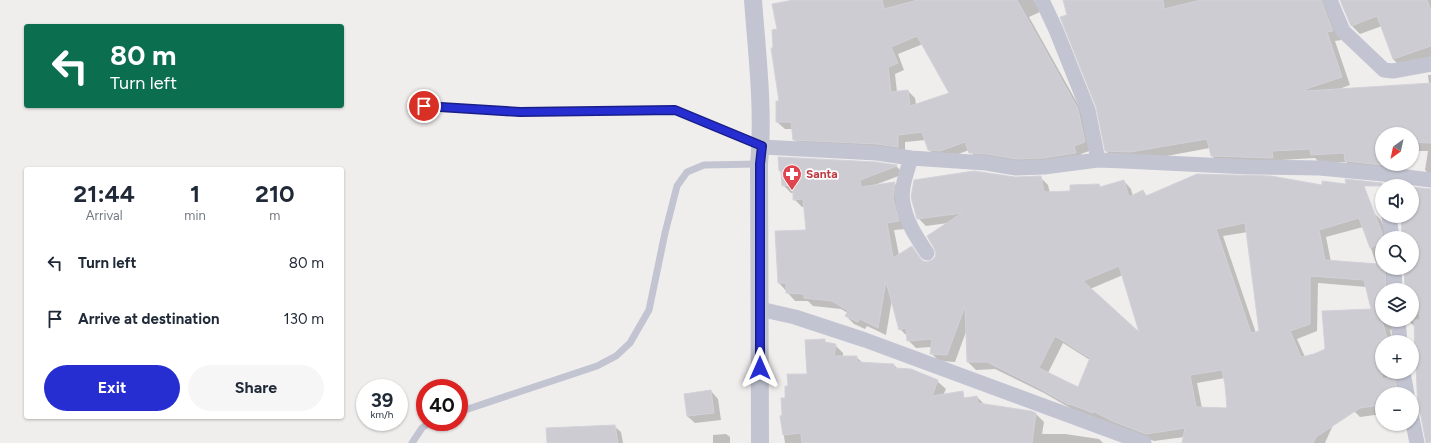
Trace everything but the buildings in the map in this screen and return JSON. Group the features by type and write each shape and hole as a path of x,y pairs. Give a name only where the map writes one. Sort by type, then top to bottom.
{"street":[{"path":"752,0 758,65 761,155 760,443"},
{"path":"1042,0 1056,30 1088,110 1098,160"},
{"path":"1330,0 1343,31 1384,70 1393,71 1431,64"},
{"path":"761,155 877,154 986,163 1016,168 1044,168 1098,160 1249,167 1320,168 1379,179"},
{"path":"911,158 904,186 903,203 911,229 927,253"},
{"path":"1419,180 1431,180"},
{"path":"760,309 795,317 865,340 1144,443"},
{"path":"1415,431 1417,443"}],"lane":[{"path":"424,106 520,112 675,110 761,155"},
{"path":"468,409 597,366 616,356 630,343 649,310 665,233 677,186 687,172 704,165 761,155"},
{"path":"412,443 420,431"}],"place":[{"name":"Santa","path":"792,191"}],"route":[{"path":"424,106 520,112 675,110 762,146 760,164 760,368"}]}
